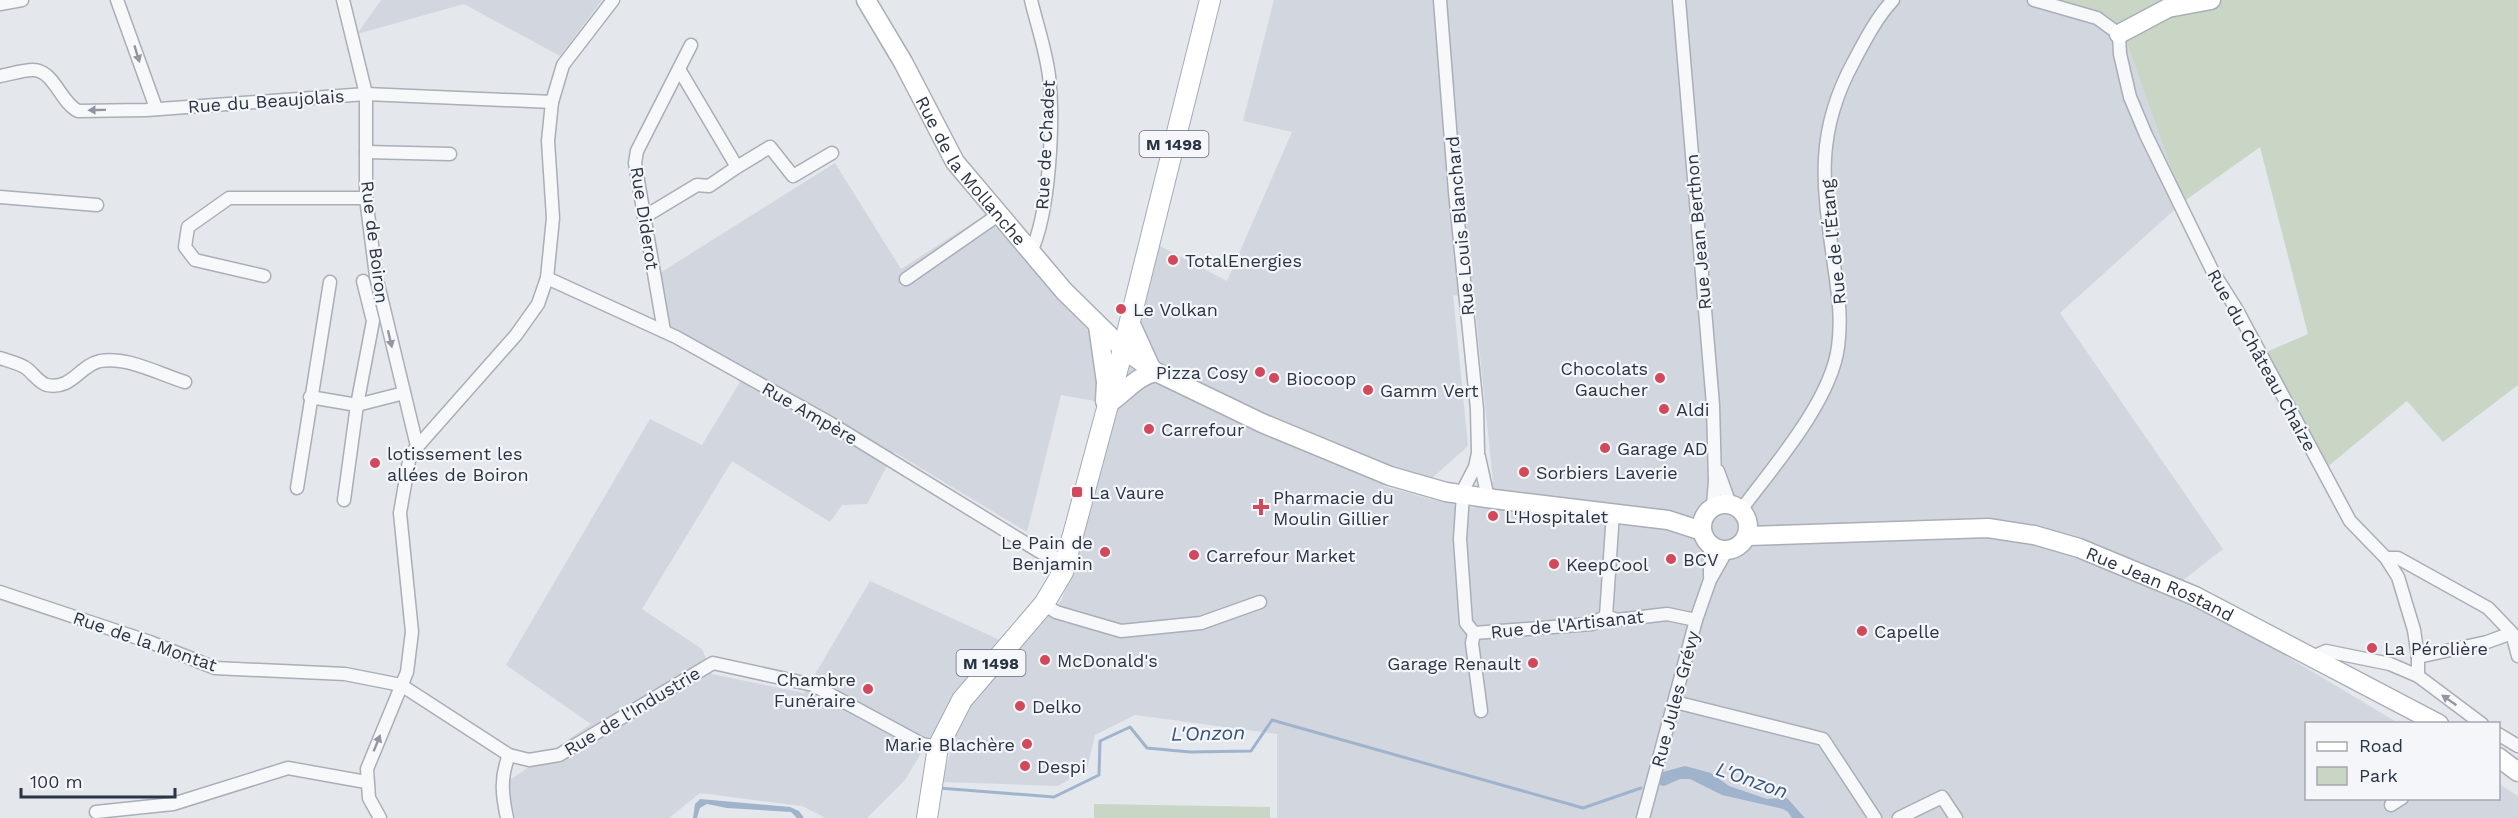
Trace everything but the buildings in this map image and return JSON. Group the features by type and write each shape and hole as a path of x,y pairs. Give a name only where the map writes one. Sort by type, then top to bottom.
{"main road":[{"name":"Rue de la Mollanche","path":"866,0 903,62 955,162 1030,254 1123,349 1154,370 1335,455 1390,476 1462,494"},
{"name":"M 1498","path":"927,818 938,747 962,700 1044,604 1066,561 1130,322 1210,0"},
{"path":"2119,34 2168,8 2211,0"},
{"path":"1107,408 1137,379 1154,370 1130,322"},
{"path":"1098,326 1106,382 1107,408"},
{"name":"Rue Jean Rostand","path":"1462,494 1668,520 1859,531 1988,528 2034,535 2079,548 2195,596 2310,658 2437,722"},
{"path":"2500,758 2518,772"}],"street":[{"path":"0,4 22,0"},
{"path":"117,0 156,108"},
{"name":"Rue de Boiron","path":"343,0 366,94 366,198 376,276 390,342 417,446"},
{"path":"380,818 369,798 366,782 367,769 407,672 412,632 400,513 410,455 516,334 538,304 547,278 553,218 548,141 552,102 563,65 613,0"},
{"name":"Rue de Chadet","path":"1030,254 1040,228 1047,170 1051,93 1049,73 1031,0"},
{"name":"Rue Louis Blanchard","path":"1440,0 1455,192 1477,409 1478,453 1488,498"},
{"name":"Rue Jean Berthon","path":"1679,0 1710,371 1715,464 1724,524"},
{"path":"2034,0 2097,18 2119,34"},
{"name":"Rue de l'Étang","path":"1724,524 1804,424 1830,378 1838,348 1840,314 1825,185 1826,140 1837,91 1886,2"},
{"name":"Rue du Château Chaize","path":"2119,34 2120,54 2130,97 2146,135 2213,272 2237,310 2350,521 2386,558 2398,578 2414,630 2418,676"},
{"name":"Rue Diderot","path":"664,331 635,163 637,151 691,45"},
{"name":"Rue du Beaujolais","path":"0,76 35,69 47,75 68,106 78,111 366,94 552,102"},
{"path":"679,69 737,167"},
{"path":"644,217 697,185 709,186 770,147 793,176 832,153"},
{"path":"366,152 450,154"},
{"path":"0,197 97,205"},
{"path":"264,276 195,260 185,247 188,227 229,198 366,198"},
{"path":"906,279 998,215"},
{"name":"Rue Ampère","path":"547,278 664,331 830,423 1040,552 1066,561"},
{"path":"344,500 357,405 373,321 363,281"},
{"path":"297,488 330,282"},
{"path":"0,358 24,366 45,385 60,386 72,381 84,368 99,362 119,360 185,382"},
{"path":"310,397 357,405 404,393"},
{"name":"Rue Louis Blanchard","path":"1462,494 1475,467 1478,453"},
{"name":"Rue de l'Artisanat","path":"1462,494 1460,539 1466,623 1474,633 1472,643 1481,711"},
{"path":"1606,616 1613,513"},
{"name":"Rue Jules Grévy","path":"1643,818 1724,524"},
{"path":"2386,558 2398,558 2488,608 2512,633 2518,656"},
{"name":"Rue de la Montat","path":"0,592 150,642 215,668 345,674 401,685"},
{"path":"1044,604 1056,612 1121,631 1201,623 1260,602"},
{"name":"Rue de l'Artisanat","path":"1474,633 1592,624 1606,616 1617,620 1667,614 1696,620"},
{"path":"2418,657 2487,642 2512,633"},
{"path":"2310,658 2326,651 2360,657 2418,676 2481,722"},
{"name":"Rue de l'Industrie","path":"401,685 509,755 529,760 558,755 713,663 813,685 922,744 938,747"},
{"path":"1675,702 1823,739 1875,818"},
{"path":"2500,735 2518,746"},
{"path":"507,818 501,790 503,771 509,755"},
{"path":"96,812 173,804 288,768 366,782"},
{"path":"1899,818 1942,797 1956,818"}],"shaded area":[{"path":"381,0 602,0 560,56 464,4 357,34"},
{"path":"1274,0 2060,0 2123,32 2183,202 2060,313 2223,549 2173,588 2396,722 2305,722 2305,800 2500,800 2500,785 2518,796 2518,818 1277,818 1277,734 1135,715 1095,735 1087,769 1058,786 942,782 961,714 1061,601 1073,570 1158,245 1227,281 1292,132 1243,121","holes":["1453,295 1474,298 1493,481 1474,508 1383,486 1390,466 1432,478 1468,446"]},
{"path":"835,163 901,269 985,215 1094,337 1100,402 1061,395 1027,532 894,452 867,504 842,505 830,522 732,461 642,609 702,649 712,674 804,693 870,581 1002,641 949,707 905,780 867,818 826,818 802,806 700,793 669,818 515,818 507,782 591,724 506,665 650,419 702,445 746,372 656,319 652,278"}],"green space":[{"path":"2060,0 2518,0 2518,385 2443,442 2407,401 2326,468 2264,353 2308,334 2260,147 2183,202 2123,32"},
{"path":"1094,804 1270,807 1270,818 1094,818"}],"water":[{"path":"1685,766 1711,773 1729,786 1767,799 1787,798 1805,818 1792,818 1783,809 1722,795 1690,779 1680,779 1664,786 1657,784 1663,772"},
{"path":"700,799 790,807 799,811 804,818 797,818 791,812 727,808 707,804 700,808 697,818 693,818 695,804"}],"waterway":[{"name":"L'Onzon","path":"939,788 1054,797 1099,775 1100,741 1130,727 1147,748 1190,752 1251,751 1272,720 1583,808 1641,788"}],"place":[{"name":"TotalEnergies","path":"1173,260"},
{"name":"Le Volkan","path":"1121,309"},
{"name":"Pizza Cosy","path":"1260,372"},
{"name":"Biocoop","path":"1274,378"},
{"name":"Chocolats Gaucher","path":"1660,378"},
{"name":"Gamm Vert","path":"1368,390"},
{"name":"Aldi","path":"1664,409"},
{"name":"Carrefour","path":"1149,429"},
{"name":"Garage AD","path":"1605,448"},
{"name":"lotissement les allées de Boiron","path":"375,463"},
{"name":"Sorbiers Laverie","path":"1524,472"},
{"name":"La Vaure","path":"1077,492"},
{"name":"Pharmacie du Moulin Gillier","path":"1261,507"},
{"name":"L'Hospitalet","path":"1493,516"},
{"name":"Le Pain de Benjamin","path":"1105,552"},
{"name":"Carrefour Market","path":"1194,555"},
{"name":"BCV","path":"1671,559"},
{"name":"KeepCool","path":"1554,564"},
{"name":"Capelle","path":"1862,631"},
{"name":"La Pérolière","path":"2372,648"},
{"name":"McDonald's","path":"1045,660"},
{"name":"Garage Renault","path":"1533,663"},
{"name":"Chambre Funéraire","path":"868,689"},
{"name":"Delko","path":"1020,706"},
{"name":"Marie Blachère","path":"1027,744"},
{"name":"Despi","path":"1025,766"}]}
